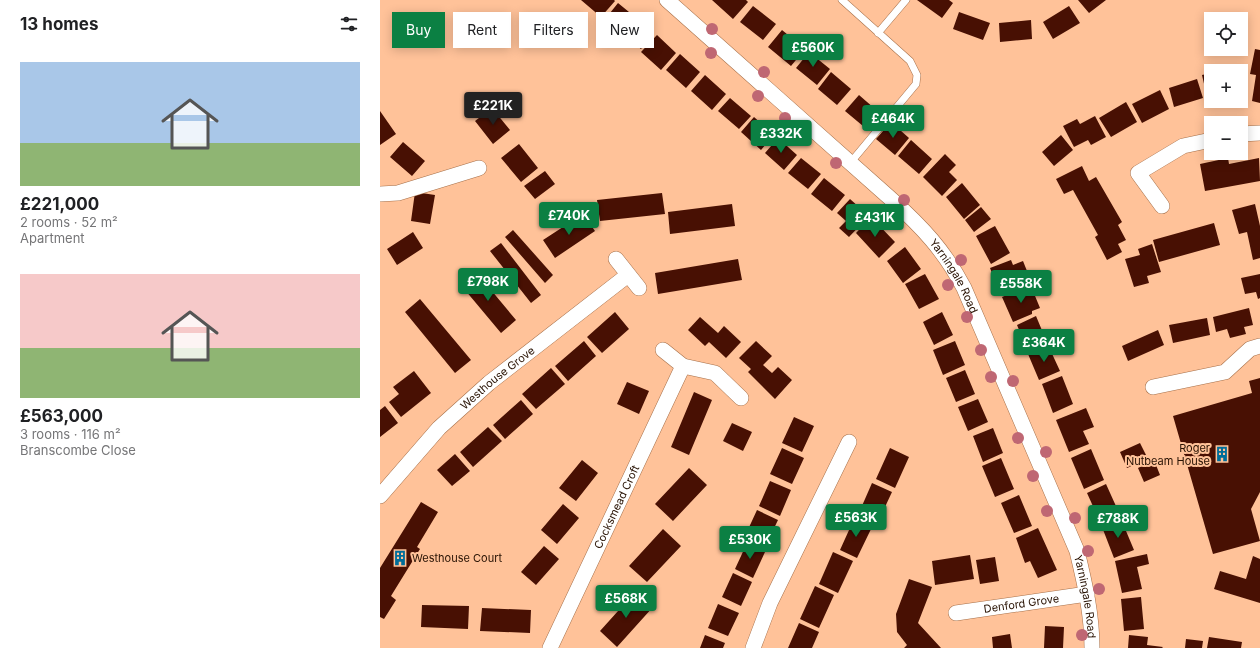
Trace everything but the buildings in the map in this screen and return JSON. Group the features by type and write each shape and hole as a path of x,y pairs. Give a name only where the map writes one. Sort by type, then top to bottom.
{"street":[{"name":"Yarningale Road","path":"667,0 924,228 951,263 964,288 1077,551 1087,594 1092,627 1092,648"},
{"path":"1248,134 1260,133"},
{"path":"1162,206 1138,173 1183,146 1204,142"},
{"path":"380,194 398,193 479,168"},
{"path":"616,259 639,288"},
{"name":"Westhouse Grove","path":"380,496 439,428 489,383 628,275"},
{"path":"1153,387 1225,372 1250,349 1260,346"},
{"path":"663,350 682,366 715,373 741,398"},
{"name":"Cocksmead Croft","path":"550,648 682,366"},
{"path":"754,648 770,603 850,442"},
{"name":"Denford Grove","path":"956,613 1087,594"}],"lane":[{"path":"842,0 910,61 915,69 917,81 851,162"},
{"path":"878,33 906,0"}],"place":[{"name":"Roger Nutbeam House","path":"1222,454"},
{"name":"Westhouse Court","path":"400,558"}]}
